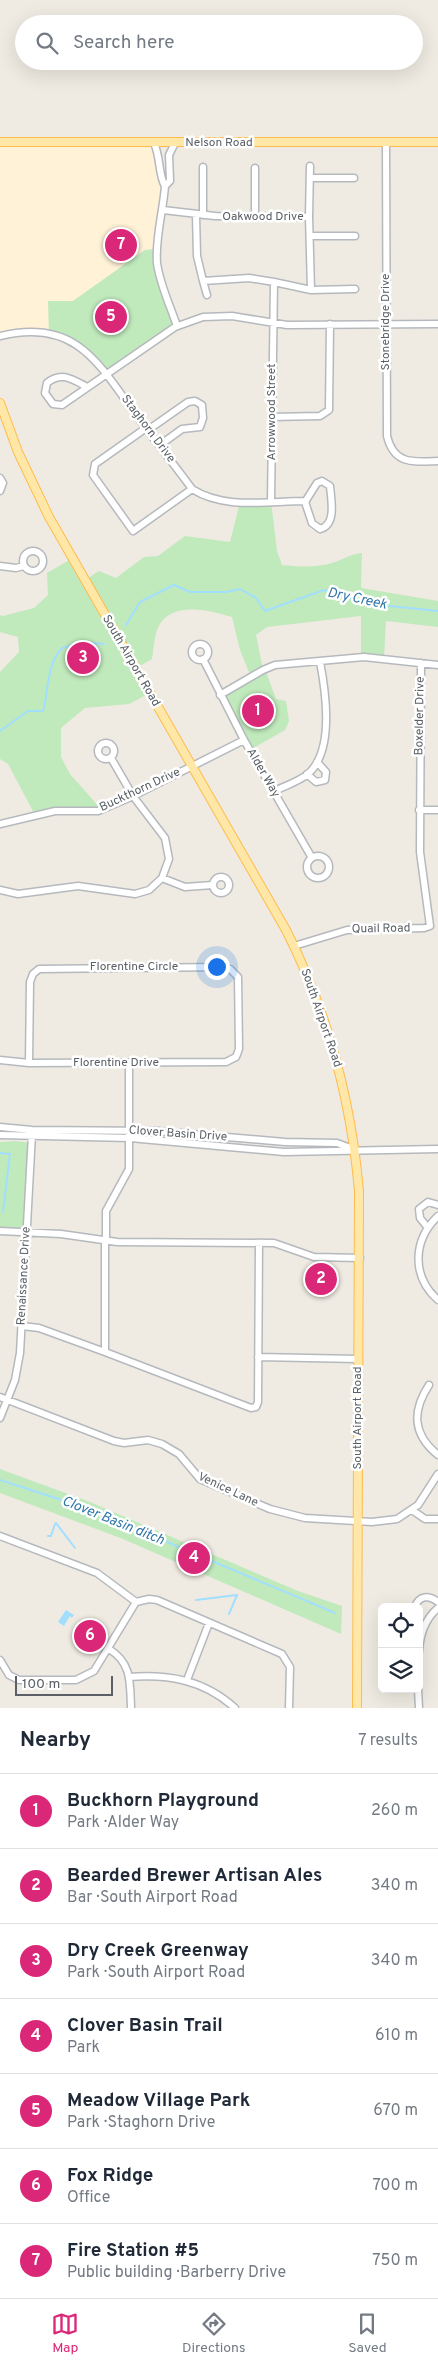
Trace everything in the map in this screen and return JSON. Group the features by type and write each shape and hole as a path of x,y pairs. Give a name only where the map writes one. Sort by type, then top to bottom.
{"main road":[{"name":"Nelson Road","path":"0,142 438,142"},
{"name":"South Airport Road","path":"0,402 33,484 106,618 190,766 248,862 294,946 311,983 337,1058 346,1095 355,1149 359,1191 357,1708"}],"street":[{"name":"Stonebridge Drive","path":"386,142 385,414 389,446 403,459 412,462 438,461"},
{"path":"154,143 160,156 161,180 165,186 157,249 158,264 161,283 178,326"},
{"path":"165,186 170,181 170,155 176,143"},
{"path":"310,166 310,217"},
{"path":"203,167 197,256 206,295"},
{"path":"255,168 255,217"},
{"path":"310,178 354,178"},
{"name":"Oakwood Drive","path":"163,210 200,215 310,217 311,290"},
{"path":"310,236 355,236"},
{"path":"203,281 249,278 311,290 355,289"},
{"path":"272,323 274,282"},
{"path":"87,387 66,376 57,376 46,383 44,392 52,404 60,406 178,326 216,316 272,323 438,324"},
{"name":"Arrowwood Street","path":"271,501 272,323"},
{"path":"271,417 318,417 329,411 330,324"},
{"name":"Staghorn Drive","path":"0,336 34,331 55,335 85,350 106,374 192,489 209,498 224,502 306,501"},
{"path":"160,445 181,430 200,428 203,418 202,405 195,400 188,402 95,464 93,469 94,475 133,531 192,489"},
{"path":"0,478 2,485 0,491"},
{"path":"319,481 325,481 330,484 331,520 328,526 321,529 314,526 306,508 306,501 319,481"},
{"path":"0,566 16,568 24,566"},
{"name":"Boxelder Drive","path":"220,695 270,667 364,657 420,663 420,858 430,917"},
{"name":"Alder Way","path":"203,659 244,740 312,858"},
{"path":"273,792 307,774 317,762 325,739 324,684 320,662"},
{"path":"420,663 438,666"},
{"name":"Buckthorn Drive","path":"0,824 55,811 94,812 133,796 244,740"},
{"path":"0,890 22,894 78,886 135,894 149,890 162,878 168,864 167,844 164,835 133,796 111,758"},
{"path":"307,774 316,782 325,780 326,773 317,762"},
{"path":"419,810 438,810"},
{"path":"162,878 185,887 214,885"},
{"name":"Quail Road","path":"294,946 347,930 425,928 430,926 430,917"},
{"name":"Florentine Circle","path":"29,1063 30,980 35,972 45,967 222,967 230,969 237,976 240,983 239,1047 237,1055 232,1060"},
{"name":"Florentine Drive","path":"0,1060 29,1063 217,1063 232,1060"},
{"path":"105,1352 106,1211 129,1169 129,1063"},
{"name":"Clover Basin Drive","path":"0,1127 32,1134 130,1138 284,1152 330,1152 355,1149 438,1149"},
{"name":"Clover Basin Drive","path":"0,1135 130,1130 285,1142 337,1143 355,1149"},
{"name":"Renaissance Drive","path":"0,1418 18,1369 32,1134"},
{"path":"428,1228 420,1218 420,1208 430,1202 438,1206"},
{"path":"438,1216 428,1228 419,1244 418,1260 423,1280 438,1299"},
{"path":"0,1230 105,1241 279,1244 314,1257 360,1258"},
{"path":"22,1326 39,1328 250,1408 258,1404 259,1243"},
{"path":"258,1357 358,1359"},
{"path":"429,1385 418,1404 417,1422 426,1442 438,1455"},
{"name":"Venice Lane","path":"0,1397 118,1442 148,1440 162,1444 178,1454 200,1479 274,1511 305,1518 378,1522 393,1520 412,1510"},
{"path":"438,1474 435,1487 412,1510 425,1519 438,1519"},
{"path":"0,1536 97,1573 136,1602 155,1599 285,1657 290,1667 289,1708"},
{"path":"417,1603 425,1597 433,1598 438,1602"},
{"path":"0,1660 7,1673 16,1679 76,1680 92,1673 109,1649 136,1602"},
{"path":"419,1648 420,1637 426,1623 438,1608"},
{"path":"187,1680 209,1623"},
{"path":"109,1649 125,1662 130,1677 131,1708"},
{"path":"130,1677 158,1675 187,1680 213,1692 235,1708"},
{"path":"418,1693 419,1708"}],"shaded area":[{"path":"0,142 154,143 165,186 157,249 145,250 73,301 49,301 49,333 0,336"}],"green space":[{"path":"157,249 157,257 177,326 106,374 92,357 49,333 48,301 73,301 145,250"},
{"path":"271,501 277,551 282,565 302,567 322,565 362,553 361,588 438,601 438,627 386,621 384,658 361,657 361,616 267,627 256,635 263,670 265,669 276,699 286,701 289,721 285,730 250,750 220,695 251,677 240,650 232,617 215,612 195,610 186,610 169,615 157,629 152,659 136,668 150,693 129,704 85,708 61,728 61,757 70,774 101,809 35,815 8,764 0,759 0,672 19,652 18,637 0,632 0,615 3,616 34,608 48,595 47,573 73,558 85,580 99,571 116,578 144,557 158,556 185,536 230,542 240,502"},
{"path":"16,1141 31,1143 26,1232 0,1231 0,1142"},
{"path":"0,1469 90,1502 298,1591 342,1606 341,1634 123,1539 0,1493"}],"water":[{"path":"66,1610 74,1615 72,1618 70,1616 64,1626 58,1622"}],"waterway":[{"name":"Dry Creek","path":"126,625 140,602 174,585 190,592 226,592 240,589 256,598 265,611 324,590 370,604 438,611"},
{"name":"Dry Creek","path":"0,731 28,711 43,711 53,662 62,648 82,642 104,644"},
{"path":"0,1153 10,1154 3,1212"},
{"name":"Clover Basin ditch","path":"0,1480 89,1509 335,1613"},
{"path":"56,1523 75,1548"},
{"path":"48,1536 51,1536 55,1524"},
{"path":"196,1600 237,1595 229,1614"}],"place":[{"name":"Fire Station #5","path":"121,245"},
{"name":"Meadow Village Park","path":"111,317"},
{"name":"Dry Creek Greenway","path":"83,658"},
{"name":"Buckhorn Playground","path":"258,711"},
{"name":"Bearded Brewer Artisan Ales","path":"321,1279"},
{"name":"Clover Basin Trail","path":"194,1558"},
{"name":"Fox Ridge","path":"90,1636"}]}
